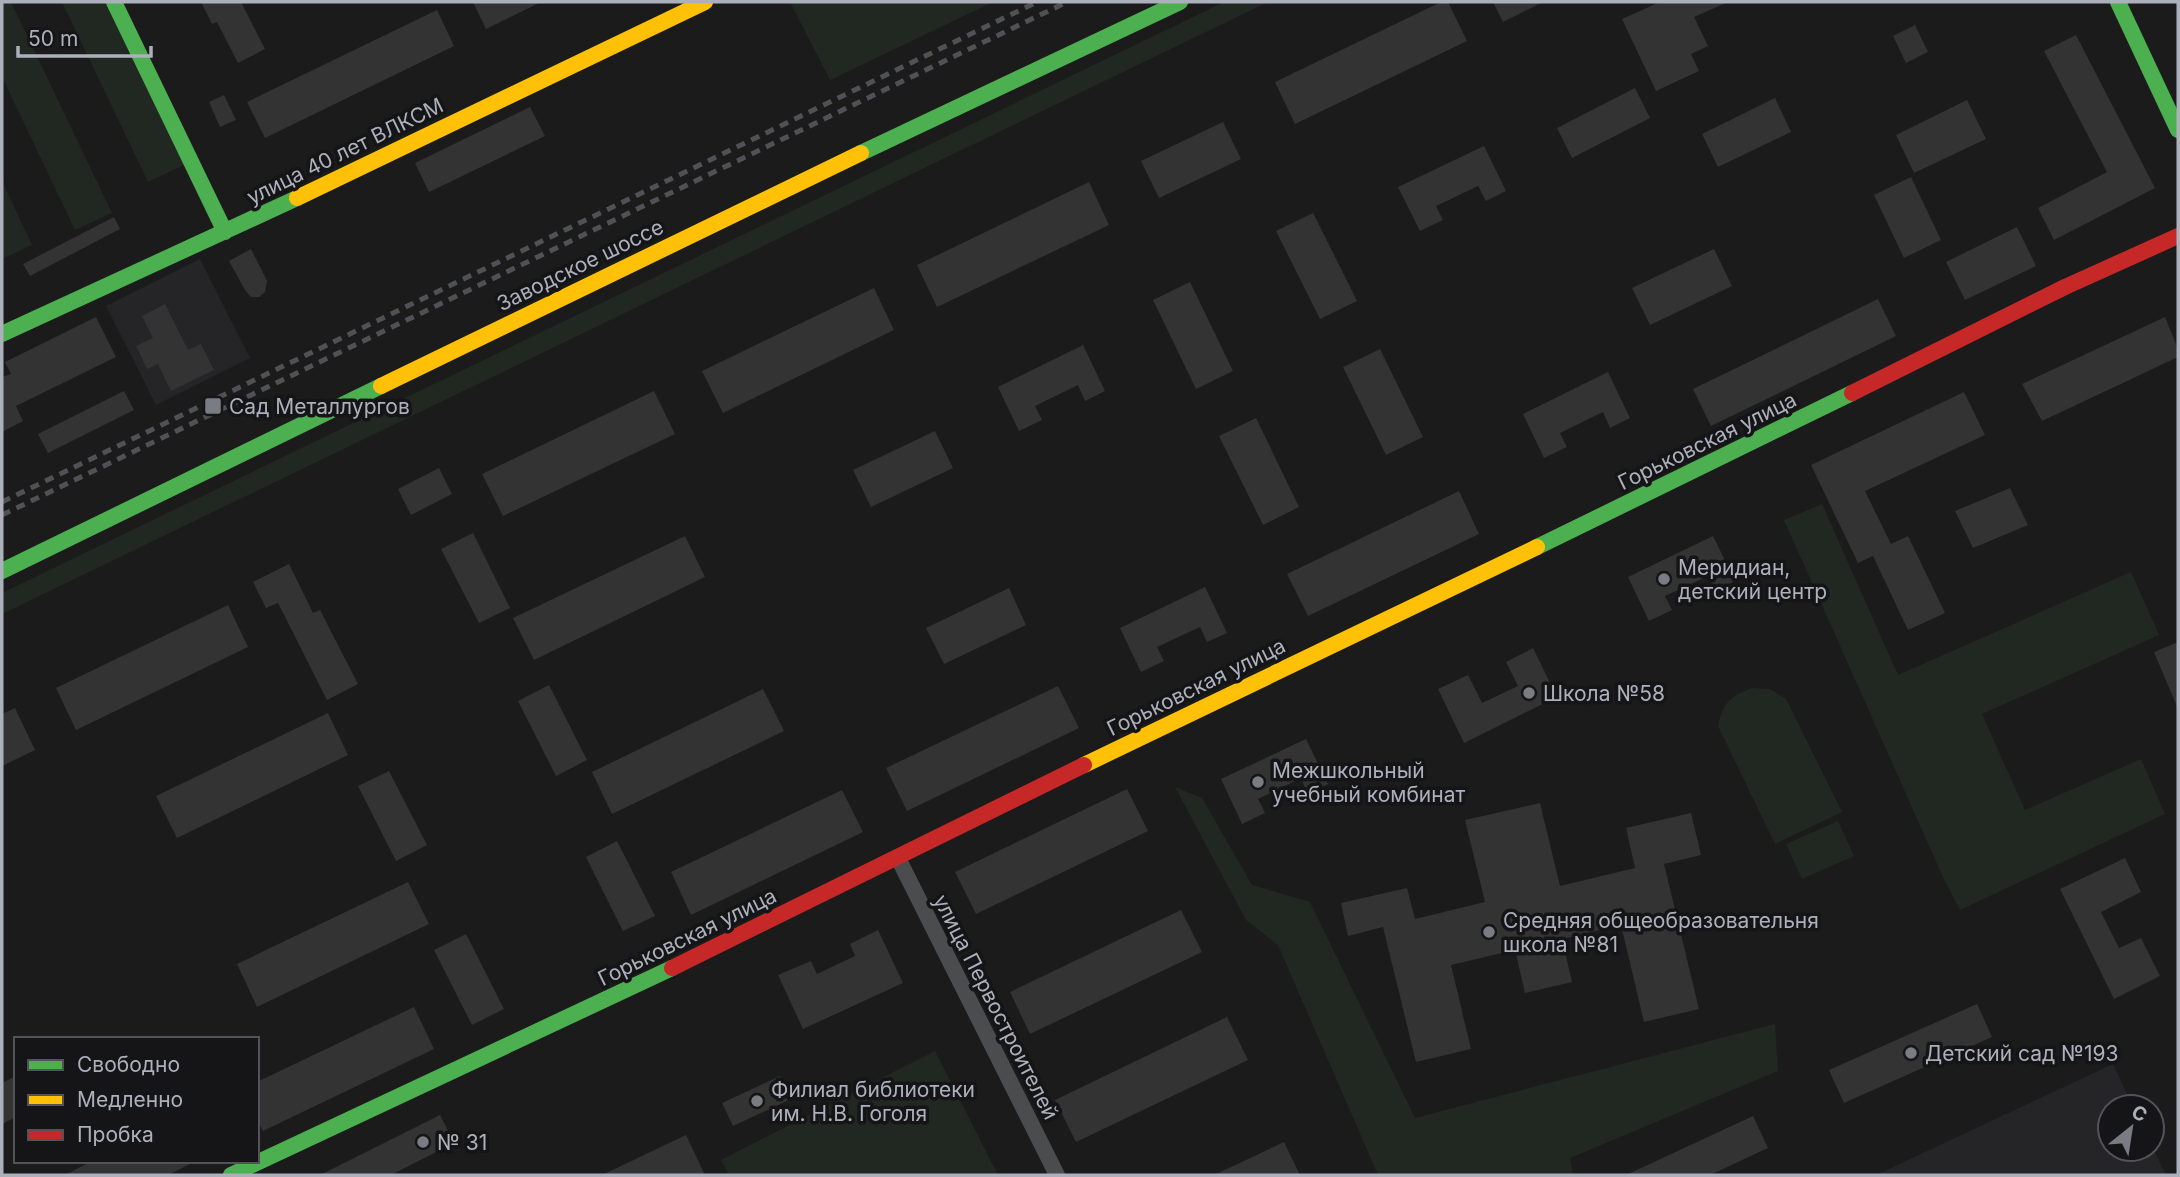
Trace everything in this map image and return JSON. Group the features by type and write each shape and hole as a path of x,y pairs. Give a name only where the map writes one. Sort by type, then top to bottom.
{"street":[{"path":"114,2 225,232"},
{"name":"улица 40 лет ВЛКСМ","path":"2,334 225,232 705,2"},
{"name":"Заводское шоссе","path":"2,571 708,226 1180,2"},
{"path":"2118,2 2178,130"},
{"name":"Горьковская улица","path":"231,1175 261,1164 634,986 1124,745 1703,467 2065,287 2178,236"},
{"name":"улица Первостроителей","path":"898,858 1057,1175"}],"shaded area":[{"path":"2,2 11,2 112,213 75,230 2,77"},
{"path":"62,2 108,2 186,164 148,182"},
{"path":"790,2 993,2 830,80"},
{"path":"1224,2 1268,2 2,614 2,593"},
{"path":"2,181 32,245 2,259"},
{"path":"200,259 250,358 156,405 106,306"},
{"path":"1822,504 1898,675 2131,572 2159,635 1982,714 2025,810 2141,759 2165,814 1960,910 1784,520"},
{"path":"1752,688 1770,689 1786,699 1842,812 1775,844 1718,726 1722,711 1729,701"},
{"path":"1175,787 1202,798 1252,885 1310,902 1415,1118 1775,1024 1778,1071 1570,1158 1573,1175 1378,1175 1278,945 1246,920"},
{"path":"1838,821 1854,856 1802,879 1786,844"},
{"path":"935,1051 998,1175 729,1175 721,1160"},
{"path":"2113,1064 2126,1093 2096,1093 2096,1163 2160,1163 2166,1175 1876,1175"}],"building":[{"path":"201,2 241,2 265,49 238,63 217,22 212,24"},
{"path":"473,2 541,2 486,29"},
{"path":"1441,2 1448,2 1467,41 1295,124 1275,82"},
{"path":"1493,2 1543,2 1503,22"},
{"path":"1660,2 1728,2 1694,17 1708,46 1691,54 1699,71 1656,91 1622,19"},
{"path":"437,10 454,46 265,138 247,102"},
{"path":"1915,25 1928,52 1906,63 1893,36"},
{"path":"2076,35 2155,188 2054,240 2038,208 2107,172 2044,51"},
{"path":"1635,88 1650,118 1572,158 1557,128"},
{"path":"224,95 236,120 220,127 209,102"},
{"path":"1775,98 1791,132 1718,167 1702,134"},
{"path":"1967,100 1986,139 1914,173 1896,135"},
{"path":"530,107 545,136 429,192 415,163"},
{"path":"1223,122 1241,159 1159,198 1141,161"},
{"path":"1484,146 1506,191 1486,201 1478,186 1436,206 1443,220 1420,231 1398,187"},
{"path":"1911,177 1941,240 1904,258 1874,195"},
{"path":"1089,182 1109,225 937,307 917,265"},
{"path":"1313,213 1357,301 1320,319 1276,231"},
{"path":"114,217 120,229 30,276 23,264"},
{"path":"2017,227 2036,266 1965,300 1946,262"},
{"path":"251,249 267,281 265,292 259,297 251,297 245,290 229,261"},
{"path":"1714,249 1732,286 1650,325 1632,288"},
{"path":"1190,282 1233,371 1196,389 1153,300"},
{"path":"874,288 894,330 723,413 702,371"},
{"path":"1878,299 1896,336 1711,426 1693,389"},
{"path":"165,304 188,350 201,344 214,370 171,391 158,364 147,369 136,346 153,338 142,316"},
{"path":"96,317 116,357 16,406 23,421 2,432 2,377 11,374 5,362"},
{"path":"2165,317 2178,349 2178,357 2042,421 2022,384"},
{"path":"1083,345 1105,391 1085,401 1078,385 1035,406 1042,420 1019,431 998,387"},
{"path":"1380,349 1423,437 1386,455 1343,367"},
{"path":"1608,372 1630,418 1610,428 1603,412 1560,433 1567,447 1544,458 1523,414"},
{"path":"124,391 134,410 48,453 38,434"},
{"path":"654,391 675,434 503,516 482,474"},
{"path":"1964,392 1985,435 1865,491 1891,544 1908,536 1945,613 1908,630 1873,556 1858,563 1811,465"},
{"path":"1256,418 1299,507 1263,525 1219,436"},
{"path":"935,431 953,468 871,507 853,470"},
{"path":"439,468 452,494 411,515 398,489"},
{"path":"2010,488 2028,525 1973,548 1955,511"},
{"path":"1459,491 1479,534 1308,616 1287,574"},
{"path":"473,533 510,608 479,623 441,549"},
{"path":"685,536 705,577 534,660 513,618"},
{"name":"Меридиан, детский центр","path":"1713,536 1735,581 1715,591 1708,576 1665,596 1672,610 1649,621 1628,577"},
{"path":"289,564 313,613 320,610 358,684 327,700 278,603 266,608 253,582"},
{"path":"1205,587 1227,633 1207,642 1200,627 1157,647 1164,661 1141,672 1120,628"},
{"path":"1009,588 1026,625 944,664 926,628"},
{"path":"228,605 248,647 76,730 56,688"},
{"path":"2178,642 2178,709 2154,652"},
{"name":"Школа №58","path":"1533,648 1557,697 1464,743 1438,689 1468,675 1482,703 1518,686 1506,662"},
{"path":"549,685 587,760 556,776 518,701"},
{"path":"1058,686 1079,728 907,811 886,768"},
{"path":"763,689 784,731 612,814 592,772"},
{"path":"15,708 35,750 2,766 2,714"},
{"path":"328,713 348,755 177,838 156,796"},
{"name":"Межшкольный учебный комбинат","path":"1306,739 1328,784 1308,794 1301,778 1258,799 1265,813 1242,824 1221,779"},
{"path":"389,771 427,845 396,861 358,786"},
{"path":"1127,789 1148,831 976,914 955,872"},
{"path":"842,790 863,832 691,915 671,872"},
{"name":"Средняя общеобразовательня школа №81","path":"1540,803 1560,886 1635,868 1626,828 1691,813 1701,855 1664,864 1699,1009 1644,1022 1621,925 1562,939 1572,982 1525,993 1515,950 1451,965 1471,1049 1416,1062 1383,927 1348,936 1341,903 1407,888 1415,919 1485,902 1465,820"},
{"path":"617,841 655,916 623,931 586,857"},
{"path":"2125,858 2141,892 2101,912 2119,948 2141,938 2160,976 2114,999 2060,889"},
{"path":"408,882 429,924 257,1007 237,964"},
{"path":"1181,910 1202,952 1030,1034 1010,992"},
{"path":"878,930 903,983 803,1029 778,975 811,961 817,974 855,956 850,944"},
{"path":"466,934 504,1009 472,1025 434,950"},
{"name":"Детский сад №193","path":"1977,1004 1992,1037 1844,1103 1829,1070"},
{"path":"414,1007 434,1049 263,1131 259,1124 259,1081"},
{"path":"1227,1017 1248,1060 1076,1142 1055,1100"},
{"name":"Филиал библиотеки им. Н.В. Гоголя","path":"780,1076 791,1099 733,1126 722,1103"},
{"path":"14,1077 14,1118 2,1124 2,1083"},
{"path":"440,1115 454,1143 391,1175 320,1175"},
{"path":"1753,1116 1768,1148 1710,1175 1626,1175"},
{"path":"686,1135 705,1175 602,1175"},
{"path":"1284,1142 1300,1175 1214,1175"},
{"path":"88,1163 192,1163 168,1175 65,1175"}],"railway":[{"path":"2,502 1037,2"},
{"path":"2,515 1067,2"}],"traffic: fast":[{"path":"114,2 225,232"},
{"path":"861,153 1180,2"},
{"path":"2118,2 2178,130"},
{"path":"2,334 297,198"},
{"path":"2,571 381,386"},
{"path":"1537,547 1852,393"},
{"path":"259,1162 672,968"},
{"path":"231,1175 257,1163"}],"traffic: slow":[{"path":"297,198 705,2"},
{"path":"381,386 861,153"},
{"path":"1084,765 1537,547"}],"traffic: jam":[{"path":"1852,393 2065,287 2178,236"},
{"path":"672,968 1084,765"}],"place":[{"name":"Сад Металлургов","path":"213,406"},
{"name":"Меридиан, детский центр","path":"1664,579"},
{"name":"Школа №58","path":"1529,693"},
{"name":"Межшкольный учебный комбинат","path":"1258,782"},
{"name":"Средняя общеобразовательня школа №81","path":"1489,932"},
{"name":"Детский сад №193","path":"1911,1053"},
{"name":"Филиал библиотеки им. Н.В. Гоголя","path":"757,1101"},
{"name":"№ 31","path":"423,1142"}]}
